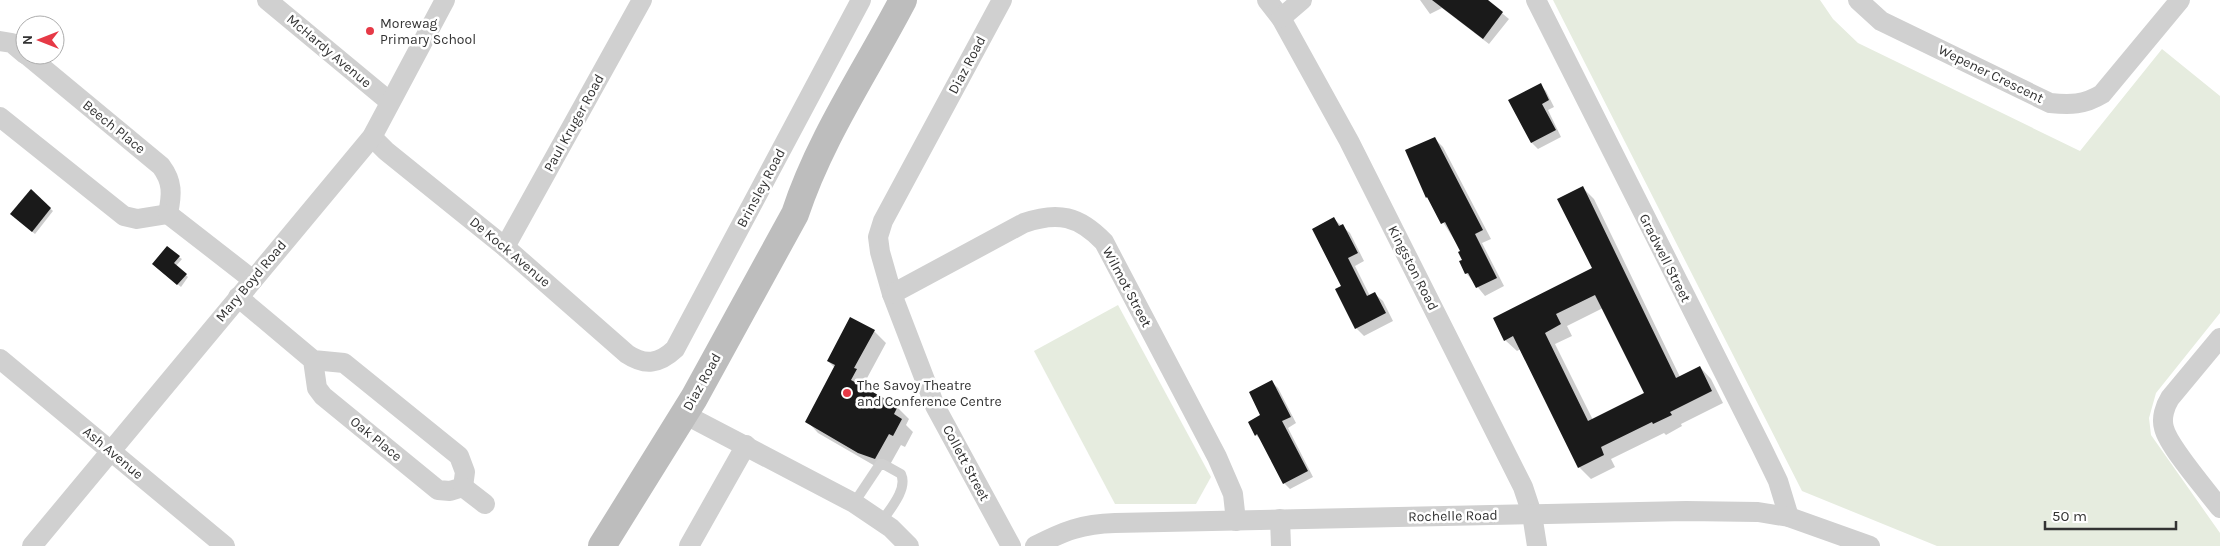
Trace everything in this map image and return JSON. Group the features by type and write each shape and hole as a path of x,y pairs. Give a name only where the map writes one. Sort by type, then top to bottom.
{"street":[{"name":"McHardy Avenue","path":"267,0 390,102"},
{"name":"Mary Boyd Road","path":"32,546 372,137 445,0"},
{"name":"Paul Kruger Road","path":"505,247 642,0"},
{"name":"Brinsley Road","path":"650,363 661,360 675,349 861,0"},
{"name":"Diaz Road","path":"602,546 684,414 795,214 805,184 822,147 903,0"},
{"name":"Diaz Road","path":"795,214 816,192 834,164 922,0"},
{"name":"Diaz Road","path":"892,294 878,244 879,229 1002,0"},
{"name":"Kingston Road","path":"1267,0 1281,18 1353,149 1524,487 1532,514 1536,546"},
{"path":"1281,18 1302,0"},
{"name":"Gradwell Street","path":"1536,0 1761,446 1778,481 1790,517"},
{"name":"Wepener Crescent","path":"1858,0 1881,21 2050,103 2068,105 2088,103 2102,94 2180,0"},
{"name":"Beech Place","path":"0,41 15,45"},
{"name":"Beech Place","path":"39,65 161,166 168,175 172,186 168,214"},
{"path":"0,117 124,216 137,219 168,214 253,280"},
{"name":"De Kock Avenue","path":"372,137 386,151 505,247 627,354 636,360 650,363"},
{"name":"Wilmot Street","path":"892,294 1024,222 1044,216 1061,216 1091,229 1104,242 1217,457 1233,494 1236,521"},
{"name":"Collett Street","path":"892,294 935,406 1010,546"},
{"path":"238,297 313,360 344,362 459,456 465,472 463,486 485,504"},
{"path":"2220,338 2170,398 2166,404 2163,420 2164,428 2171,442 2220,508"},
{"name":"Ash Avenue","path":"0,359 225,546"},
{"name":"Oak Place","path":"313,360 318,388 323,396 438,490 450,491 463,486"},
{"path":"684,414 854,503 882,521 909,546"},
{"path":"689,546 746,445"},
{"name":"Rochelle Road","path":"1035,546 1059,534 1088,524 1532,514 1758,512 1790,517 1870,546"},
{"path":"1280,519 1282,546"}],"lane":[{"path":"854,503 880,464 901,474 903,480 902,490 882,521"}],"shaded area":[{"path":"1553,0 1820,0 1833,19 1858,43 2080,151 2162,49 2220,96 2220,313 2156,393 2149,418 2151,435 2220,533 2220,546 1937,546 1802,491"},
{"path":"1118,305 1211,477 1196,504 1115,504 1034,351"}],"building":[{"path":"1432,0 1488,0 1503,12 1483,39"},
{"path":"1541,83 1549,100 1542,104 1556,130 1531,143 1508,100"},
{"path":"1435,137 1483,230 1475,234 1497,278 1476,288 1468,273 1465,274 1459,261 1462,260 1458,252 1460,251 1445,222 1441,224 1426,198 1405,150"},
{"path":"1583,186 1676,378 1700,366 1712,391 1670,412 1672,415 1653,424 1652,422 1601,447 1604,455 1578,468 1513,336 1504,341 1493,318 1592,268 1557,199","holes":["1595,295 1644,393 1588,421 1545,333 1561,324 1556,314"]},
{"path":"31,189 51,208 32,232 10,214"},
{"path":"1334,217 1339,226 1343,224 1358,253 1348,258 1367,296 1375,292 1386,313 1355,329 1335,289 1341,286 1312,229"},
{"path":"167,246 180,256 174,263 187,274 177,285 152,264"},
{"name":"The Savoy Theatre and Conference Centre","path":"850,317 875,330 854,368 857,369 851,380 898,406 894,414 902,419 893,436 889,434 875,459 858,453 805,422 835,365 827,361"},
{"path":"1272,380 1291,417 1282,421 1308,471 1283,484 1257,434 1255,436 1248,422 1260,415 1249,392"}],"place":[{"name":"Morewag Primary School","path":"370,31"},
{"name":"The Savoy Theatre and Conference Centre","path":"847,393"}]}
